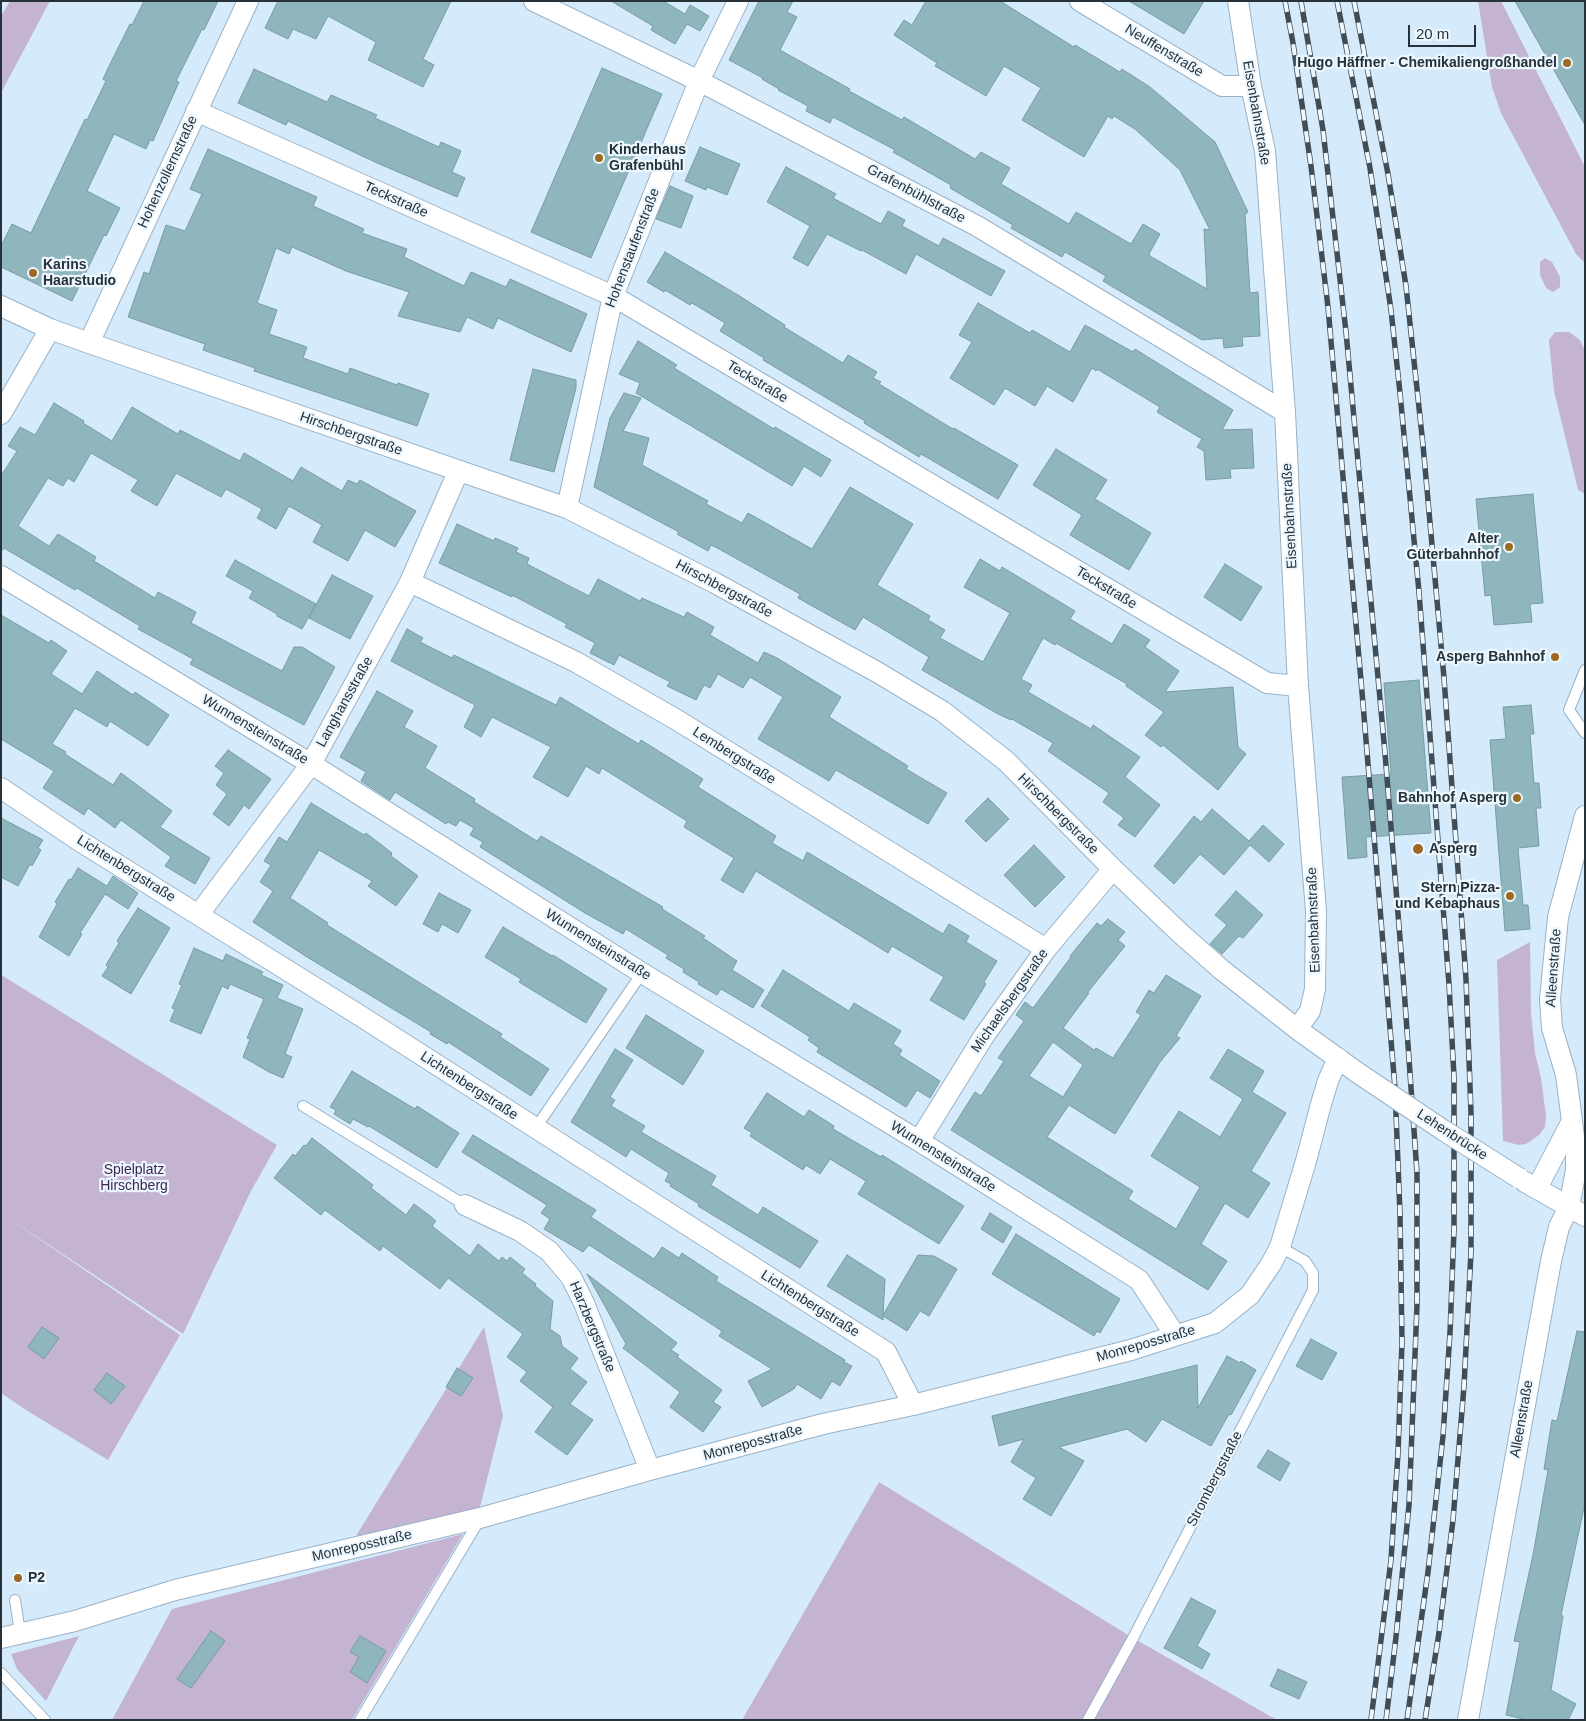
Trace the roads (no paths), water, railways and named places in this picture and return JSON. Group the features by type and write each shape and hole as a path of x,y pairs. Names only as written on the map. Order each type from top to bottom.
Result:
{"street":[{"name":"Hohenzollernstraße","path":"89,343 248,1"},
{"name":"Grafenbühlstraße","path":"534,1 699,81 977,226 1285,412"},
{"name":"Hohenstaufenstraße","path":"567,508 613,296 699,81 738,1"},
{"name":"Neuffenstraße","path":"1080,1 1222,86 1251,86"},
{"name":"Eisenbahnstraße","path":"1238,1 1251,86 1265,151 1285,412 1298,686 1316,911 1315,989 1310,1011 1297,1029"},
{"name":"Teckstraße","path":"196,111 613,296 1267,683 1298,686"},
{"name":"Hirschbergstraße","path":"1,306 50,329 89,343 458,472 567,508 715,583 877,672 942,712 1006,761 1112,869 1222,970 1297,1029 1338,1058"},
{"path":"1,414 50,329"},
{"name":"Langhansstraße","path":"200,914 311,764 410,582 458,472"},
{"name":"Wunnensteinstraße","path":"1,576 311,764 642,973 919,1141 1139,1280 1175,1335"},
{"name":"Lembergstraße","path":"410,582 576,662 660,710 904,859 1046,949"},
{"name":"Lichtenbergstraße","path":"1,788 78,840 200,914 886,1352 913,1405"},
{"name":"Alleenstraße","path":"1468,1720 1551,1261 1559,1227 1577,1211 1576,1152 1566,1075 1552,1028 1550,999 1558,917 1585,816"},
{"name":"Michaelsbergstraße","path":"919,1141 984,1036 1046,949 1112,869"},
{"name":"Lehenbrücke","path":"1338,1058 1443,1130 1519,1178 1577,1211"},
{"name":"Monreposstraße","path":"11,1635 75,1620 175,1590 480,1518 823,1424 913,1405 1131,1350 1216,1323 1250,1295 1280,1247 1323,1096 1338,1058"},
{"path":"1536,1188 1572,1121"},
{"name":"Harzbergstraße","path":"465,1205 520,1231 549,1251 571,1277 584,1303 650,1470"}],"lane":[{"path":"1585,670 1569,710 1585,733"},
{"path":"535,1129 642,973"},
{"path":"303,1106 465,1205"},
{"name":"Strombergstraße","path":"1088,1720 1133,1638 1313,1290 1313,1273 1305,1261 1280,1247"},
{"path":"360,1720 480,1518"},
{"path":"11,1635 15,1600"},
{"path":"1,1674 41,1718"}],"railway":[{"path":"1285,1 1311,166 1328,307 1395,1088 1400,1214 1402,1342 1398,1453 1391,1560 1371,1720"},
{"path":"1301,1 1323,130 1346,332 1385,753 1417,1173 1417,1305 1409,1505 1386,1720"},
{"path":"1337,1 1370,168 1391,310 1419,592 1449,984 1454,1077 1454,1230 1443,1436 1428,1572 1407,1720"},
{"path":"1354,1 1388,174 1406,286 1423,445 1444,678 1466,979 1471,1113 1471,1252 1464,1386 1453,1520 1439,1633 1425,1720"}],"place":[{"name":"Hugo Häffner - Chemikaliengroßhandel","path":"1567,63"},
{"name":"Kinderhaus Grafenbühl","path":"599,158"},
{"name":"Karins Haarstudio","path":"33,273"},
{"name":"Alter Güterbahnhof","path":"1509,547"},
{"name":"Asperg Bahnhof","path":"1555,657"},
{"name":"Bahnhof Asperg","path":"1517,798"},
{"name":"Asperg","path":"1418,849"},
{"name":"Stern Pizza- und Kebaphaus","path":"1510,896"},
{"name":"P2","path":"18,1578"}],"park label":[{"name":"Spielplatz Hirschberg","path":"134,1178"}]}
